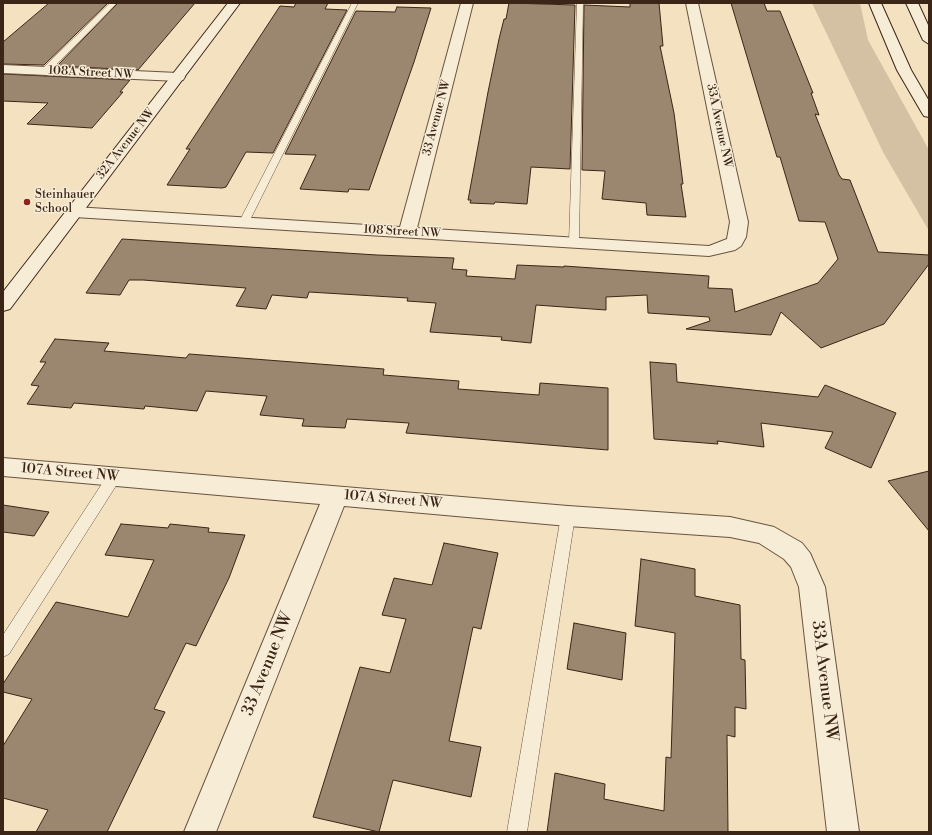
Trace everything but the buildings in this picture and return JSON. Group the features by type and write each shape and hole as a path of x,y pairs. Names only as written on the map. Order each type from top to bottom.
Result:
{"street":[{"name":"32A Avenue NW","path":"3,305 234,3"},
{"name":"33 Avenue NW","path":"407,232 467,3"},
{"name":"33A Avenue NW","path":"692,3 739,222 738,237 735,242 729,246"},
{"path":"875,3 904,70 929,113"},
{"path":"912,3 929,40"},
{"name":"108A Street NW","path":"3,69 178,77"},
{"name":"108 Street NW","path":"74,212 708,251 729,246"},
{"name":"107A Street NW","path":"3,467 568,516 742,529 765,534 780,542"},
{"name":"33 Avenue NW","path":"200,832 336,495"},
{"name":"33A Avenue NW","path":"780,542 793,551 801,561 812,588 843,832"}],"lane":[{"path":"45,71 114,3"},
{"path":"244,222 355,3"},
{"path":"574,242 580,3"},
{"path":"3,649 114,476"},
{"path":"517,832 568,516"}],"shaded area":[{"path":"812,3 860,3 868,40 929,150 929,231 883,152"}],"place":[{"name":"Steinhauer School","path":"27,202"}]}
